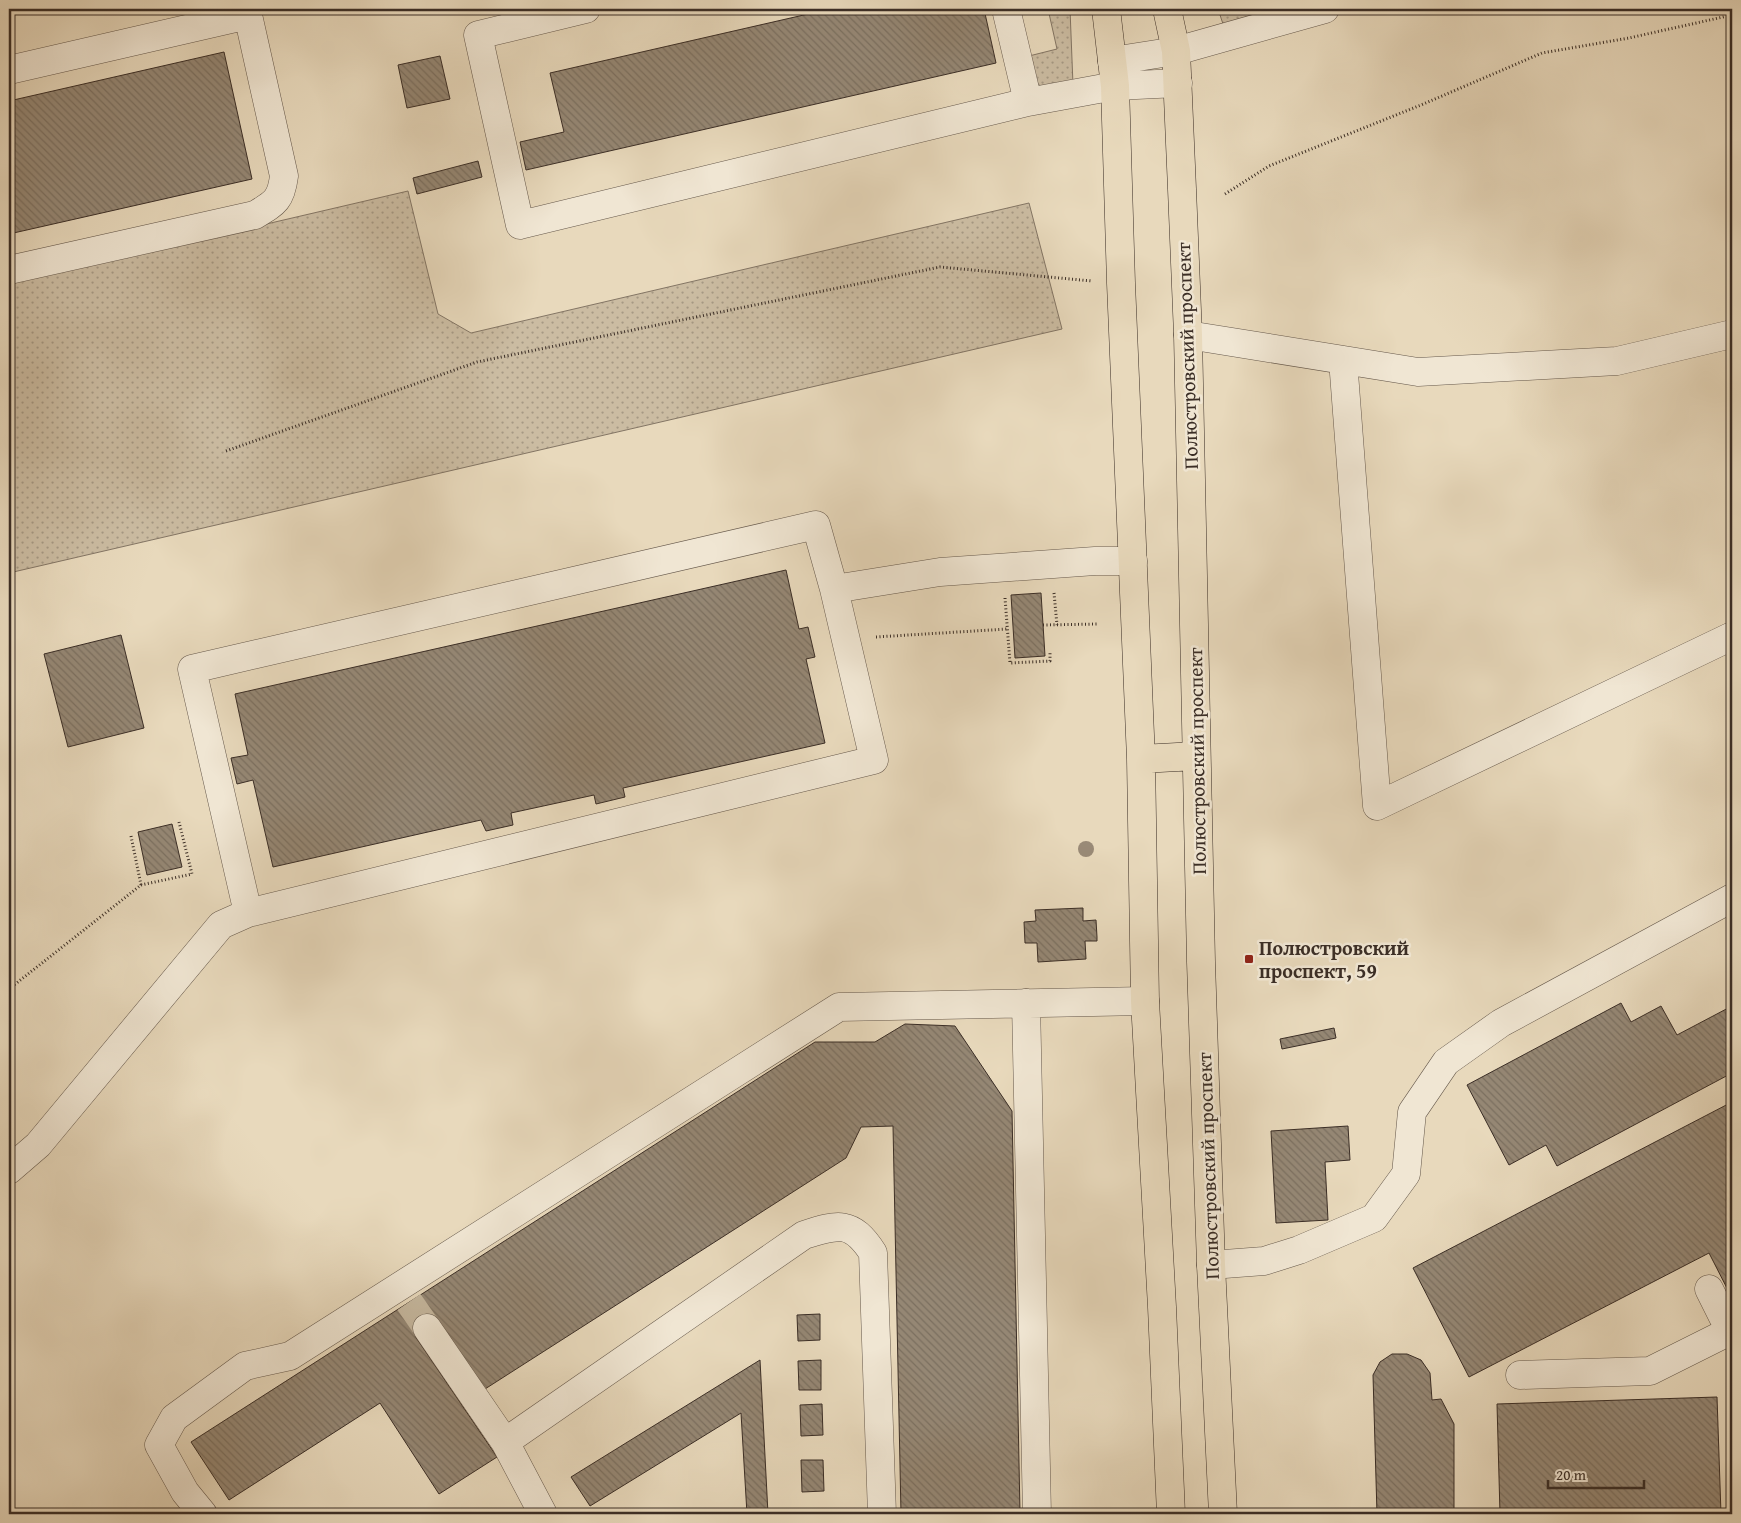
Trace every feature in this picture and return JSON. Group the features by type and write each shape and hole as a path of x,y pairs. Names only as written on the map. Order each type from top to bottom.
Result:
{"main road":[{"path":"1106,9 1113,74 1141,759 1145,1001 1162,1317 1170,1514"},
{"name":"Полюстровский проспект","path":"1167,9 1176,51 1188,335 1196,756 1211,1265 1223,1514"},
{"path":"1141,759 1196,756"}],"lane":[{"path":"586,9 478,34 520,225 1028,102 1176,51 1325,9"},
{"path":"1006,9 1028,102"},
{"path":"9,70 252,12 284,176 282,192 272,205 255,215 9,270"},
{"path":"1113,74 1178,83"},
{"path":"1188,335 1418,372 1617,360 1732,334"},
{"path":"1342,360 1377,806 1730,637"},
{"path":"9,1170 38,1145 221,925 248,913 874,760 834,589 816,525 192,670 248,913"},
{"path":"834,589 940,572 1095,561 1133,561"},
{"path":"1211,1265 1264,1261 1299,1250 1374,1218 1406,1174 1412,1112 1446,1062 1501,1023 1732,898"},
{"path":"204,1514 186,1492 159,1445 174,1418 245,1366 290,1356 404,1294 839,1007 1145,1001"},
{"path":"1026,1003 1037,1514"},
{"path":"505,1442 804,1235 831,1226 849,1229 863,1238 873,1253 882,1514"},
{"path":"1520,1375 1650,1371 1731,1333 1709,1289"},
{"path":"427,1328 505,1442 543,1514"}],"path":[{"path":"1225,194 1269,166 1421,105 1542,53 1629,38 1732,15"},
{"path":"226,451 477,362 940,267 1121,283"},
{"path":"1005,596 1010,663 1050,661 1050,652"},
{"path":"1043,625 1099,624"},
{"path":"845,638 1007,629"},
{"path":"9,989 142,885 192,874 179,822"},
{"path":"131,836 142,885"}],"shaded area":[{"path":"1048,9 1070,9 1073,85 1046,91 1036,82 1025,57 1057,49"},
{"path":"1218,9 1273,9 1223,24"},
{"path":"408,191 438,314 471,333 1029,203 1062,329 9,573 9,284"}],"building":[{"path":"830,9 984,9 996,63 526,170 520,142 564,132 550,73"},
{"path":"224,52 252,179 9,234 9,101"},
{"path":"440,56 450,99 407,108 398,65"},
{"path":"478,161 482,177 417,194 413,178"},
{"path":"786,570 799,629 808,627 815,657 806,659 825,743 623,788 625,797 596,804 594,795 511,813 513,825 486,831 481,820 273,867 253,780 237,784 231,758 248,755 235,694"},
{"path":"1041,593 1045,656 1015,658 1011,595"},
{"path":"121,635 144,728 68,747 44,654"},
{"path":"172,824 182,867 147,875 138,832"},
{"path":"1083,908 1083,921 1096,920 1097,937 1097,941 1085,941 1086,959 1038,962 1037,943 1025,943 1024,922 1036,921 1035,910"},
{"path":"1621,1003 1631,1022 1661,1006 1677,1035 1732,1006 1732,1073 1557,1166 1546,1145 1509,1165 1467,1085"},
{"path":"905,1024 955,1026 1012,1111 1020,1513 901,1514 893,1126 861,1127 846,1158 485,1389 438,1320 415,1336 497,1457 439,1494 380,1403 229,1500 191,1442 815,1042 875,1042"},
{"path":"1334,1028 1336,1038 1282,1049 1280,1039"},
{"path":"1732,1102 1732,1298 1709,1253 1469,1377 1413,1268"},
{"path":"1348,1126 1350,1160 1325,1162 1328,1220 1276,1223 1271,1131"},
{"path":"820,1314 820,1340 798,1341 797,1315"},
{"path":"1392,1354 1407,1354 1421,1360 1430,1373 1432,1400 1441,1399 1454,1424 1454,1514 1377,1514 1373,1375 1380,1362"},
{"path":"760,1360 768,1514 747,1514 741,1413 590,1506 571,1477"},
{"path":"821,1360 821,1390 799,1390 798,1361"},
{"path":"1717,1397 1721,1514 1500,1514 1497,1404"},
{"path":"822,1404 823,1435 801,1436 800,1405"},
{"path":"801,1460 823,1460 824,1491 802,1492"}],"tunnel":[{"path":"409,1302 427,1328"}],"place":[{"name":"Полюстровский проспект, 59","path":"1249,959"}]}
